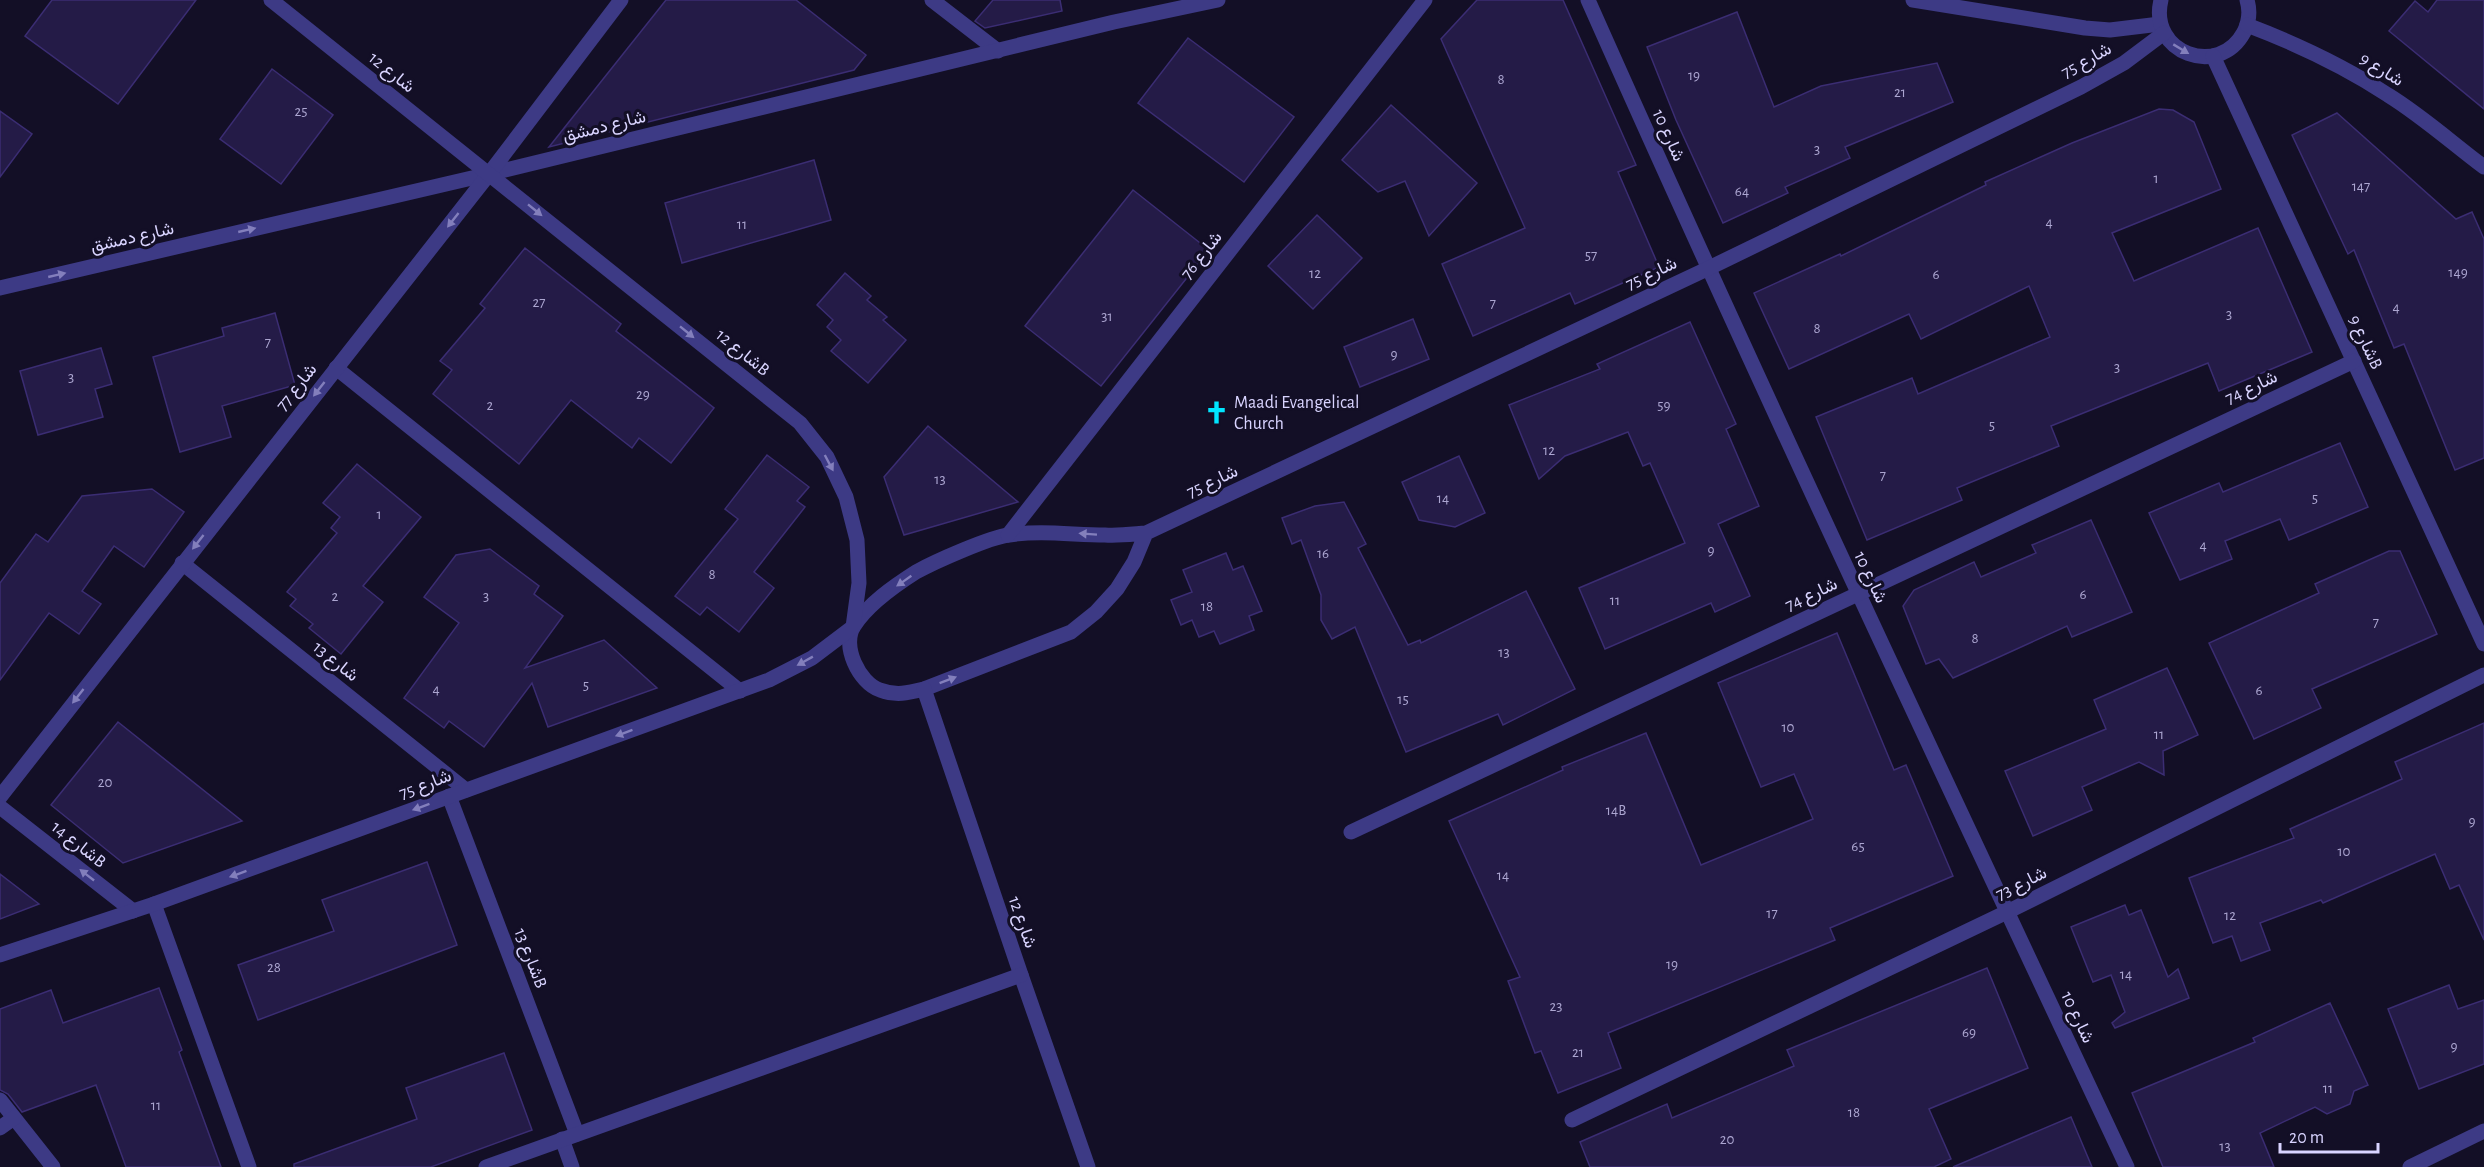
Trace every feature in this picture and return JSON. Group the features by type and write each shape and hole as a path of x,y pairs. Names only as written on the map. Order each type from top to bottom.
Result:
{"street":[{"name":"شارع 12","path":"271,0 489,174"},
{"name":"شارع 77","path":"0,797 489,174 621,0"},
{"path":"932,0 998,51"},
{"name":"شارع دمشق","path":"0,288 489,174 1114,22 1218,0"},
{"name":"شارع 76","path":"1008,535 1425,0"},
{"name":"شارع 10","path":"1588,0 1707,268 1857,594 2127,1167"},
{"path":"1913,0 2085,28 2162,29"},
{"path":"2161,0 2159,9 2162,29 2176,48 2194,56 2213,56 2228,50 2240,39 2247,25 2249,7 2247,0"},
{"name":"شارع 9","path":"2247,25 2284,39 2356,75 2390,96 2484,167"},
{"name":"شارع 75","path":"0,956 154,904 769,680 812,658 852,627 881,597 918,572 1008,535 1063,533 1107,536 1146,533 1707,268 2080,87 2124,63 2162,29"},
{"name":"شارع 9B","path":"2213,56 2484,644"},
{"name":"شارع 12B","path":"489,174 800,423 827,458 846,497 857,540 859,584 852,627"},
{"name":"شارع 74","path":"1351,832 2354,361"},
{"path":"336,368 740,691"},
{"path":"852,627 850,651 859,674 877,690 901,695 924,689 1071,632 1117,589 1134,562 1146,533"},
{"name":"شارع 13","path":"182,563 466,790"},
{"name":"شارع 73","path":"1572,1120 2007,912 2484,675"},
{"name":"شارع 12","path":"924,689 1020,975 1088,1167"},
{"name":"شارع 13B","path":"449,796 577,1134"},
{"name":"شارع 14B","path":"0,807 133,911"},
{"path":"154,904 249,1167"},
{"path":"486,1167 1020,975"},
{"path":"0,1100 53,1167"},
{"path":"0,1128 14,1118"},
{"path":"2410,1167 2484,1131"},
{"path":"562,1139 572,1167"}],"building":[{"path":"52,0 196,0 118,104 25,36"},
{"path":"666,0 796,0 866,55 854,70 549,147"},
{"path":"993,0 1060,0 1062,11 985,28 975,21"},
{"path":"1477,0 1563,0 1636,165 1618,172 1659,267 1575,304 1570,293 1473,336 1442,264 1525,228 1441,39"},
{"path":"2437,0 2484,0 2484,109 2389,31 2415,1 2428,12"},
{"path":"1737,12 1774,107 1821,86 1937,63 1953,102 1845,147 1850,158 1785,187 1788,193 1723,223 1676,120 1647,47"},
{"path":"1188,38 1294,117 1244,182 1138,103"},
{"path":"272,69 333,115 281,184 220,139"},
{"path":"1391,105 1477,183 1429,236 1405,181 1378,192 1342,160"},
{"path":"2159,109 2173,110 2194,122 2221,189 2112,233 2134,281 2258,228 2312,352 2219,391 2208,363 2051,426 2059,446 1957,488 1962,500 1867,540 1816,417 1912,378 1918,394 2050,337 2029,286 1921,339 1909,314 1789,369 1754,293 1840,254 1841,256 1986,185 1985,182 2072,143"},
{"path":"0,111 32,134 0,177"},
{"path":"2337,113 2456,219 2472,212 2484,239 2484,458 2455,470 2404,344 2394,348 2354,250 2348,254 2292,135"},
{"path":"814,160 831,220 682,263 665,203"},
{"path":"1133,190 1209,250 1101,386 1025,326"},
{"path":"1317,215 1362,258 1313,309 1268,266"},
{"path":"525,248 621,324 616,331 714,408 671,463 639,438 632,448 571,400 519,464 433,394 452,370 440,361 485,308 480,304"},
{"path":"845,273 871,296 867,300 887,317 883,320 906,340 868,383 831,351 841,340 827,327 833,320 817,305"},
{"path":"275,313 295,385 222,406 231,437 180,452 153,357 224,336 222,328"},
{"path":"1413,319 1429,359 1360,387 1344,347"},
{"path":"1690,322 1736,424 1726,429 1759,506 1718,524 1750,596 1715,612 1711,603 1605,649 1579,588 1685,543 1650,463 1643,466 1628,432 1565,456 1539,479 1509,405 1600,369 1597,364"},
{"path":"101,348 112,384 95,389 103,417 38,435 20,371"},
{"path":"928,426 1018,502 904,535 884,477"},
{"path":"2340,443 2368,507 2289,540 2280,519 2225,541 2232,559 2180,580 2149,513 2219,483 2223,492"},
{"path":"767,455 809,487 797,501 805,507 754,572 774,588 739,632 707,607 700,615 675,596 738,519 725,509"},
{"path":"1459,456 1485,513 1455,527 1419,520 1402,482"},
{"path":"357,464 421,517 363,586 383,602 341,654 309,628 313,624 290,606 296,599 287,592 337,533 331,528 340,517 323,503"},
{"path":"152,489 184,512 144,567 114,546 82,591 101,604 79,634 49,613 0,680 0,583 36,534 48,542 82,496"},
{"path":"1344,502 1366,544 1358,548 1408,645 1420,640 1421,643 1526,591 1575,689 1503,725 1498,714 1406,752 1355,627 1332,639 1321,620 1321,595 1301,540 1292,544 1282,518 1315,506"},
{"path":"2091,520 2132,612 2072,637 2067,626 1953,678 1939,659 1926,664 1903,606 1914,590 1974,562 1981,577 2036,553 2032,545"},
{"path":"490,549 539,586 534,594 563,616 525,668 604,640 657,688 548,727 532,683 484,747 449,721 444,728 404,698 459,623 424,597 456,555"},
{"path":"2389,551 2400,551 2437,634 2312,689 2321,708 2254,739 2209,643 2319,593 2315,584"},
{"path":"1226,553 1233,570 1243,566 1262,611 1249,616 1254,630 1220,644 1214,631 1199,637 1192,620 1181,625 1171,600 1192,592 1183,570"},
{"path":"1837,633 1894,770 1906,765 1953,876 1830,928 1835,940 1608,1033 1621,1068 1558,1093 1541,1051 1535,1053 1508,981 1520,977 1449,821 1563,770 1562,767 1646,733 1701,865 1813,819 1794,774 1761,787 1718,683"},
{"path":"2167,668 2198,735 2163,751 2164,775 2139,762 2082,787 2092,810 2033,836 2005,771 2106,729 2094,700"},
{"path":"118,722 242,821 123,863 51,805"},
{"path":"2484,723 2484,940 2459,885 2450,889 2435,854 2323,903 2321,900 2260,923 2270,950 2241,961 2232,936 2213,943 2189,878 2294,838 2290,829 2402,779 2395,762"},
{"path":"427,862 457,945 258,1020 238,965 334,931 322,900"},
{"path":"0,874 39,904 0,919"},
{"path":"2125,905 2129,915 2141,910 2168,977 2178,969 2189,998 2115,1028 2112,1023 2125,1012 2111,975 2093,982 2071,927"},
{"path":"1987,968 2028,1068 1929,1109 1951,1159 1934,1167 1590,1167 1580,1142 1667,1104 1672,1118 1794,1066 1787,1050"},
{"path":"2449,985 2458,1009 2484,1000 2484,1064 2419,1089 2388,1009"},
{"path":"159,988 182,1050 179,1052 221,1167 126,1167 96,1085 22,1112 8,1094 0,1090 0,1009 51,990 63,1023"},
{"path":"2330,1003 2368,1085 2354,1091 2350,1104 2327,1114 2315,1107 2260,1133 2274,1167 2163,1167 2132,1093 2255,1042 2253,1038"},
{"path":"504,1053 532,1130 431,1167 294,1167 294,1164 417,1119 406,1088"},
{"path":"2071,1117 2092,1167 1953,1167"}],"place":[{"name":"Maadi Evangelical Church","path":"1216,412"}]}
